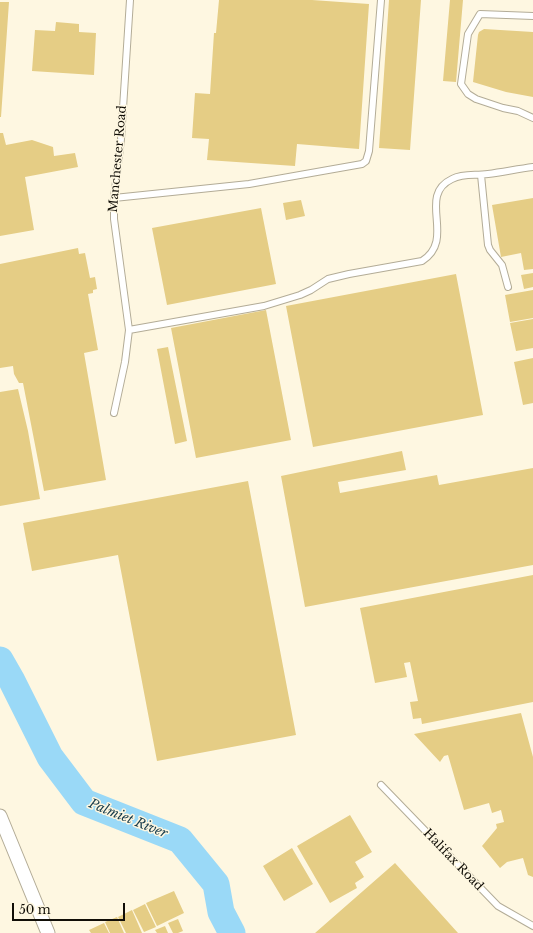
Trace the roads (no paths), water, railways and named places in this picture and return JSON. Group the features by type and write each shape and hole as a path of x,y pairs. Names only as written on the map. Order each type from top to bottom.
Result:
{"street":[{"path":"0,816 48,933"}],"lane":[{"name":"Manchester Road","path":"114,413 125,362 129,330 114,219 114,198 121,138 130,0"},
{"path":"114,198 249,184 362,164 366,161 369,152 381,0"},
{"path":"533,16 480,14 468,34 461,84 468,94 476,98 533,118"},
{"path":"129,330 264,306 300,295 328,279 422,261 429,256 437,244 438,231 435,206 438,194 450,180 464,175 481,175 533,167"},
{"path":"481,175 488,245 502,266 508,288"},
{"name":"Halifax Road","path":"381,785 498,906 533,926"}],"waterway":[{"name":"Palmiet River","path":"0,660 50,757 84,802 180,840 216,884 221,912 232,933"}]}
